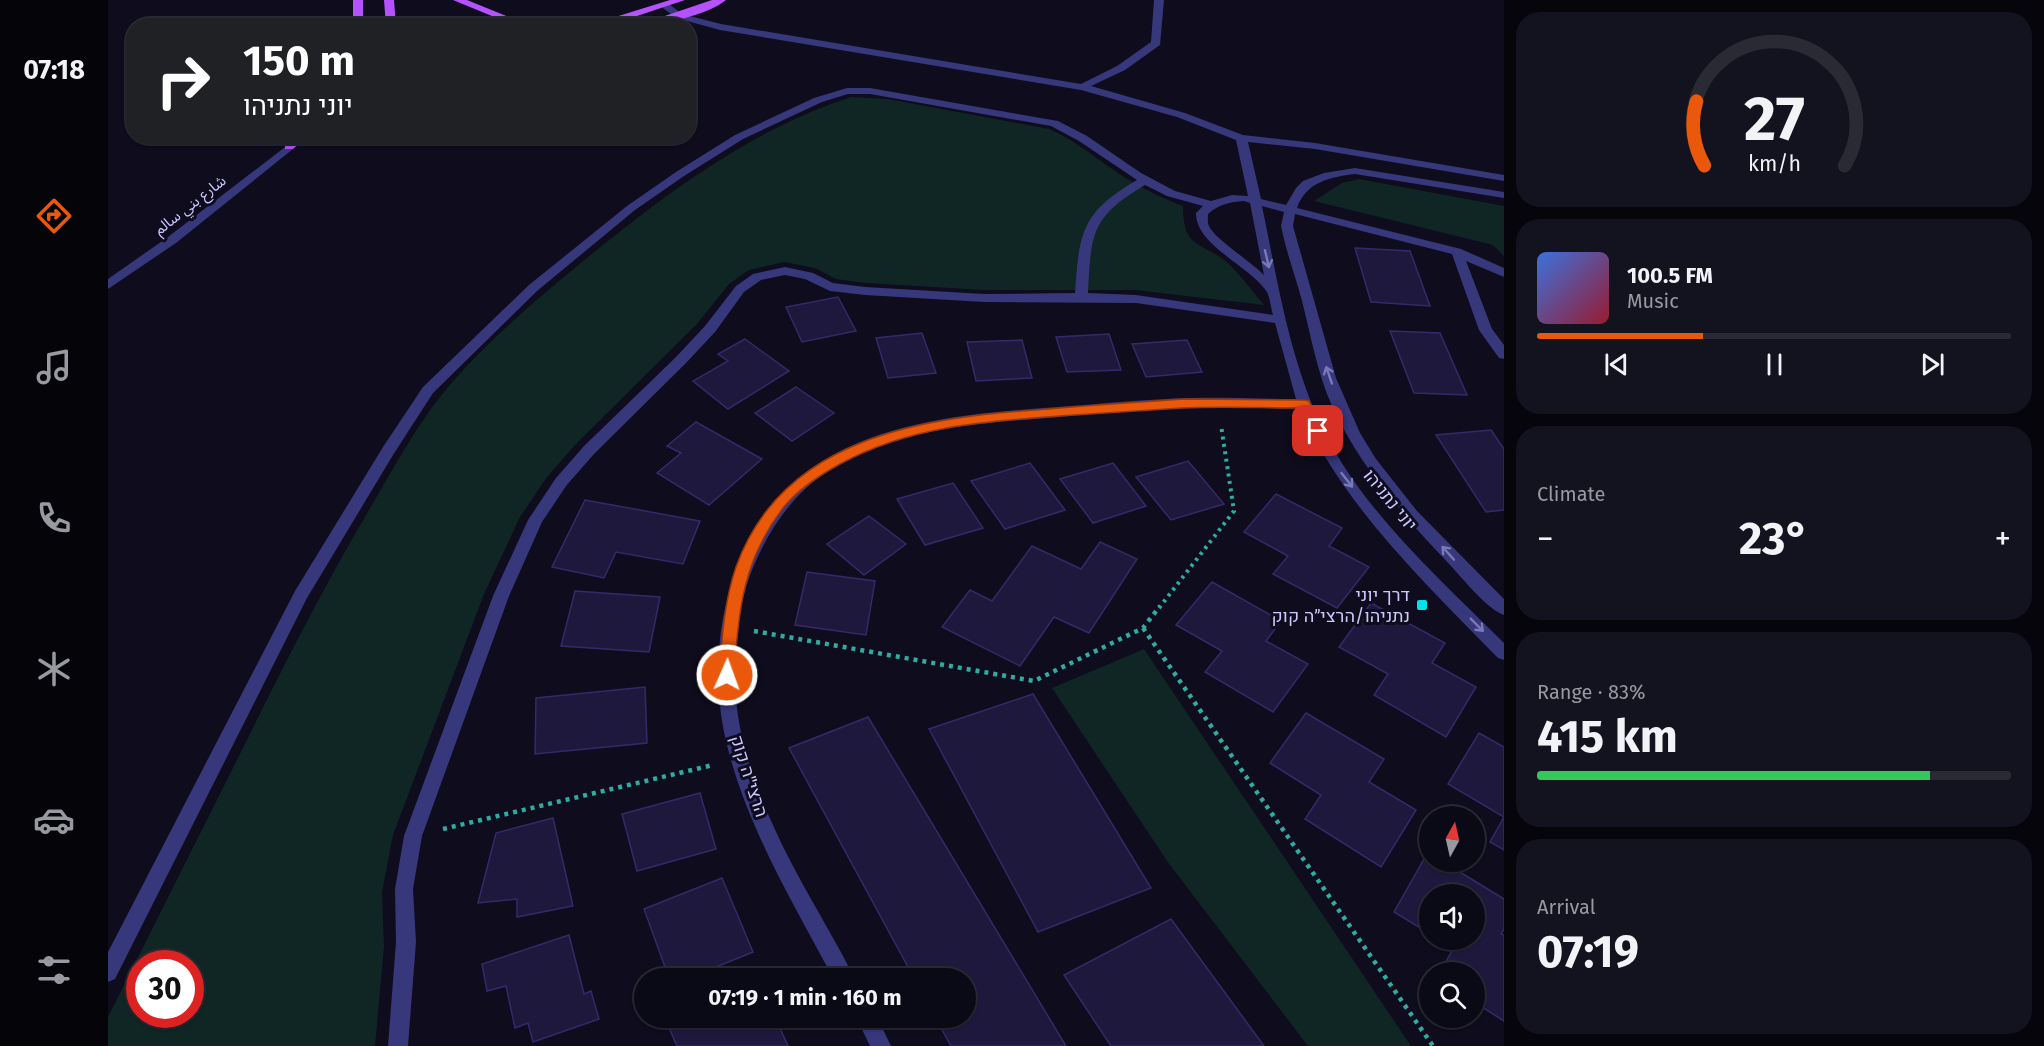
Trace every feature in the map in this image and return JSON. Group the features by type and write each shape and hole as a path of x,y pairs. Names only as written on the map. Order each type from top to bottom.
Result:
{"main road":[{"path":"358,0 358,18"},
{"path":"389,0 390,18"},
{"path":"458,0 505,18"},
{"path":"624,18 680,0"},
{"path":"671,18 696,11 721,0"},
{"path":"289,147 293,144"}],"street":[{"path":"1082,87 1121,68 1156,43 1159,0"},
{"path":"666,6 696,11 807,41"},
{"path":"666,6 679,16 686,18"},
{"path":"696,21 720,27 1082,87 1180,115 1241,138 1315,146 1504,178"},
{"path":"108,972 301,595 388,451 428,390 533,288 631,208 739,137 818,100 847,91 891,93 1054,123 1075,132 1146,180 1165,190 1210,204"},
{"name":"יוני נתניהו","path":"1241,138 1257,201 1265,253 1280,320 1305,404 1341,472 1370,509 1423,571 1504,653"},
{"name":"شارع بني سالم","path":"108,285 172,240 289,147"},
{"path":"1289,209 1299,189 1330,174 1354,171 1504,195"},
{"path":"1081,297 1083,259 1087,240 1098,214 1146,180"},
{"path":"1275,293 1244,262 1210,236 1202,225 1202,213 1210,204 1225,199 1244,198 1257,201 1456,252 1504,273"},
{"name":"יוני נתניהו","path":"1289,209 1287,226 1290,243 1307,295 1317,340 1339,404 1352,429 1374,466 1402,501 1454,560 1504,609"},
{"path":"1456,252 1486,330 1504,355"},
{"path":"398,1046 406,942 404,890 413,836 501,596 536,520 561,482 589,450 710,329 740,289 758,278 785,271 809,276 830,287 932,297 1136,298 1280,320"},
{"name":"הרצי\"ה קוק","path":"839,968 776,851 741,759 727,696 731,611 744,566 760,531 780,502 813,472 861,447 916,428 974,418 1218,403 1305,404"},
{"path":"872,1028 881,1046"}],"path":[{"path":"730,627 1034,681 1143,628 1234,511 1218,403"},
{"path":"1143,628 1433,1046"},
{"path":"413,836 741,759"}],"green space":[{"path":"851,97 888,99 1049,129 1078,145 1131,181 1183,206 1184,221 1191,238 1230,265 1264,305 1135,290 983,290 866,283 836,279 815,268 784,262 749,270 729,284 697,324 576,444 547,477 520,517 484,594 393,835 382,892 384,946 375,1046 108,1046 108,1017 126,981 126,1028 204,1028 204,950 142,950 327,584 432,407 474,358 507,326 577,266 640,216 706,169 776,128"},
{"path":"1359,179 1504,206 1504,256 1493,245 1314,201 1342,183"},
{"path":"1144,649 1411,1046 1308,1046 1167,861 1052,688"}],"building":[{"path":"1355,248 1410,251 1430,306 1371,302"},
{"path":"838,297 856,331 802,342 786,307"},
{"path":"1390,331 1440,333 1467,395 1414,393"},
{"path":"922,333 936,373 888,378 876,338"},
{"path":"1109,334 1121,370 1067,372 1056,337"},
{"path":"745,339 789,371 728,409 693,381 728,361 718,354"},
{"path":"1022,340 1032,378 976,381 967,342"},
{"path":"1187,340 1202,372 1146,377 1132,344"},
{"path":"796,387 834,413 792,441 755,413"},
{"path":"696,422 762,459 709,505 657,473 681,453 667,446"},
{"path":"1491,430 1504,449 1504,510 1486,512 1436,435"},
{"path":"1188,461 1224,504 1171,520 1136,477"},
{"path":"1030,463 1065,510 1005,529 971,481"},
{"path":"1113,463 1146,506 1093,523 1060,479"},
{"path":"953,483 983,528 925,545 897,499"},
{"path":"1276,494 1342,528 1329,546 1369,567 1337,608 1273,574 1288,556 1244,532"},
{"path":"585,500 700,521 683,564 616,552 604,578 552,567"},
{"path":"869,516 906,544 864,575 827,544"},
{"path":"1100,542 1137,559 1089,633 1054,617 1020,666 942,627 970,590 992,601 1032,546 1081,569"},
{"path":"807,572 875,581 866,635 795,625"},
{"path":"1212,582 1281,621 1266,641 1308,664 1273,712 1205,672 1222,651 1176,625"},
{"path":"575,591 660,597 649,652 561,646"},
{"path":"1371,603 1445,643 1432,663 1476,687 1446,737 1374,695 1388,674 1339,647"},
{"path":"645,687 647,743 535,754 536,698"},
{"path":"1033,694 1151,888 1038,932 929,729"},
{"path":"1306,713 1384,759 1369,782 1416,810 1381,867 1305,819 1321,795 1270,763"},
{"path":"868,717 1066,1046 951,1046 941,1028 976,1028 976,968 909,968 789,748"},
{"path":"1479,733 1504,747 1504,817 1448,784"},
{"path":"700,793 716,849 637,871 622,814"},
{"path":"1504,817 1504,850 1490,842"},
{"path":"553,818 573,906 517,917 517,899 478,903 496,833"},
{"path":"1419,868 1419,872 1460,872 1480,884 1419,884 1419,927 1394,912"},
{"path":"722,878 753,952 714,968 665,968 644,909"},
{"path":"1485,887 1504,899 1504,929 1501,934 1504,935 1504,1021 1485,1009 1485,962 1446,962 1452,950 1485,950"},
{"path":"1171,919 1264,1046 1111,1046 1064,975"},
{"path":"569,935 584,994 591,991 599,1019 533,1042 528,1023 515,1028 506,986 487,991 482,964"},
{"path":"669,1028 780,1028 788,1046 677,1046"}],"place":[{"name":"דרך יוני נתניהו/הרצי״ה קוק","path":"1422,605"}],"route":[{"path":"727,675 731,611 744,566 760,531 780,502 813,472 861,447 916,428 974,418 1184,404 1305,404 1318,431"}]}
